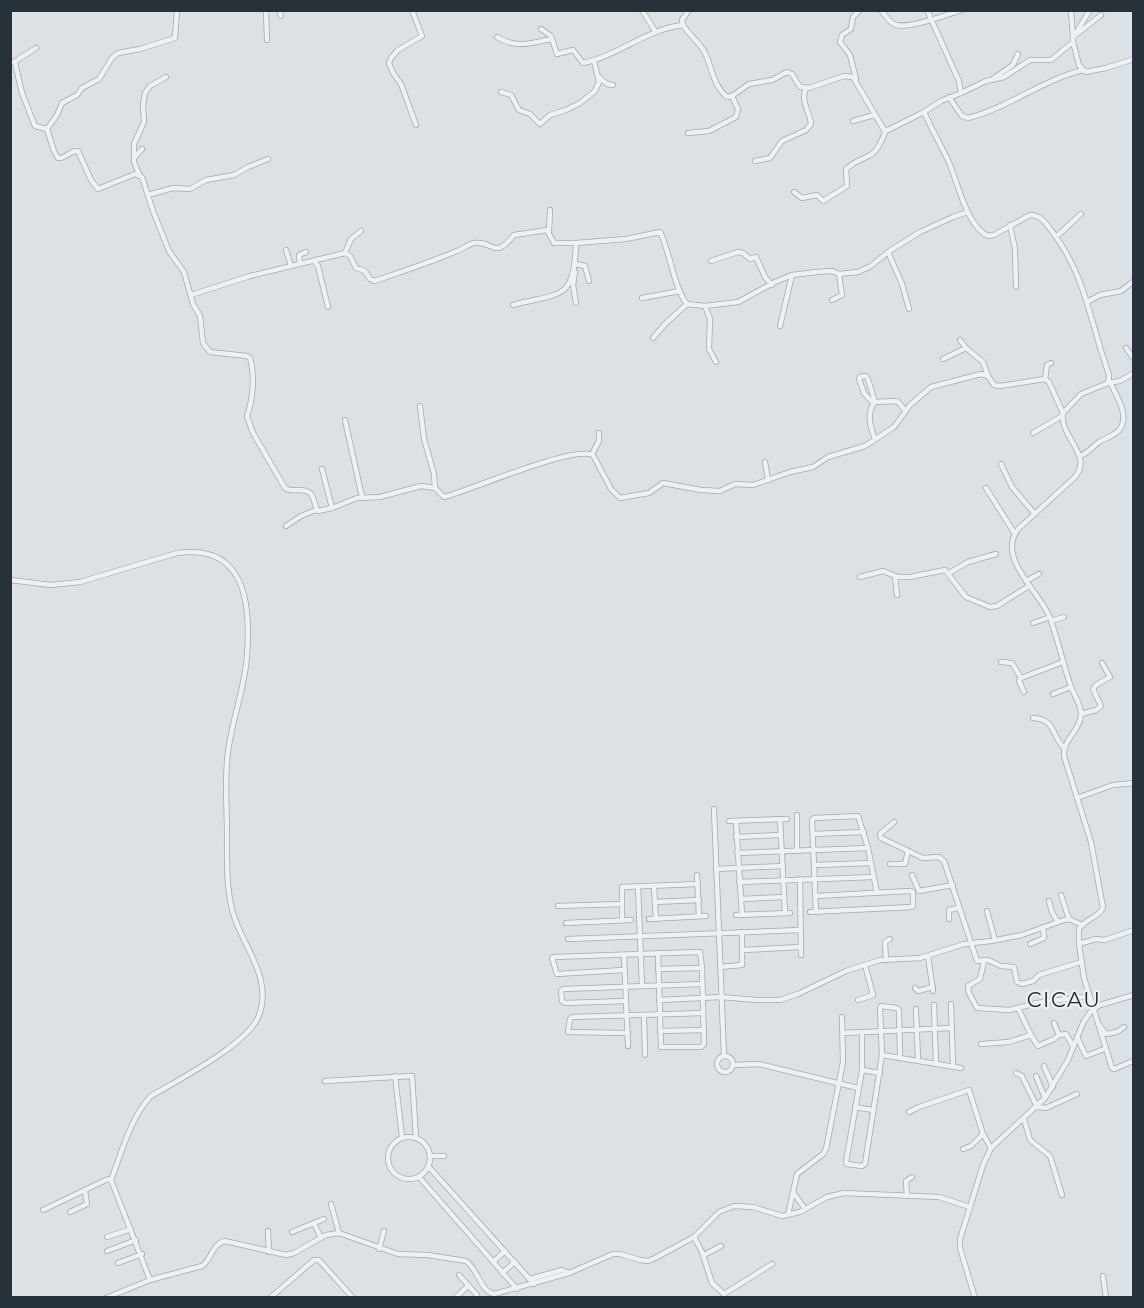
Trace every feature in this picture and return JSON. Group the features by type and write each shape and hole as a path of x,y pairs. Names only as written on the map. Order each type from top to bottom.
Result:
{"street":[{"path":"46,129 57,115 62,103 99,79 112,58 118,53 175,38 177,10"},
{"path":"266,10 267,40"},
{"path":"412,10 422,34 398,50 389,63 402,87 416,125"},
{"path":"642,10 655,32"},
{"path":"689,10 682,20 683,25 690,37 703,50 719,89 727,97 749,84 772,80 787,72 792,74 800,87 806,88 843,76 856,79"},
{"path":"860,10 853,17 851,29 842,35 840,42 850,56 856,79 874,115 886,130"},
{"path":"881,10 888,20 897,26 931,22 962,10"},
{"path":"927,10 959,81 961,93"},
{"path":"1071,10 1073,39 1079,65 1083,70 1089,72 1134,59"},
{"path":"1073,39 1090,10"},
{"path":"794,192 802,198 817,195 824,201 847,186 849,183 846,169 877,150 886,130 949,97 1004,76 1030,60 1051,60 1101,15"},
{"path":"548,57 573,50 582,63 594,61 655,32 683,25"},
{"path":"541,29 552,39 556,53"},
{"path":"497,37 507,43 520,45 552,39"},
{"path":"36,48 12,61 35,126 46,129"},
{"path":"992,80 1009,69 1018,54"},
{"path":"501,92 511,95 519,110 530,114 540,124 550,115 571,108 598,86 599,77 594,61"},
{"path":"949,97 962,116 968,118 997,109 1062,76 1083,70"},
{"path":"166,76 150,86 145,93 144,122 134,142 134,158 139,174 144,180 171,256 184,272 193,304 200,316 201,336 207,350 250,358 252,388 251,407 247,416 250,428 285,488 289,491 309,492 316,510"},
{"path":"599,77 607,84 613,85"},
{"path":"755,161 770,158 782,141 809,127 812,122 803,100 806,88"},
{"path":"688,133 709,131 736,117 738,109 732,96"},
{"path":"924,112 934,137 948,159 968,212 980,230 988,236 994,235 1030,215 1037,215 1056,237 1074,266 1087,302 1109,376 1109,383 1124,415 1122,426 1115,434 1080,456"},
{"path":"853,121 874,115"},
{"path":"46,129 57,157 61,159 73,151 79,152 97,189 139,174"},
{"path":"134,158 142,149"},
{"path":"148,195 173,188 190,189 206,180 234,176 268,159"},
{"path":"550,210 549,231 554,243 631,239 660,232 672,261 680,291 687,304"},
{"path":"653,338 687,304 705,306 738,302 792,275 832,272 839,274 865,269 920,232 968,212"},
{"path":"1056,237 1081,214"},
{"path":"1010,225 1016,287"},
{"path":"345,253 351,238 361,231"},
{"path":"191,295 229,282 345,253 350,255 356,268 365,271 374,281 472,244 477,243 493,248 507,244 514,235 549,231"},
{"path":"576,243 573,285 576,303"},
{"path":"286,250 291,266"},
{"path":"300,264 299,255 306,252"},
{"path":"711,261 738,252 750,259 756,257 765,277 772,285"},
{"path":"888,252 902,284 909,309"},
{"path":"314,261 318,266 328,308"},
{"path":"575,265 585,266 590,282"},
{"path":"513,304 560,294 567,287 575,265"},
{"path":"832,300 842,295 839,274"},
{"path":"780,326 792,275"},
{"path":"1087,302 1100,295 1121,291 1133,281"},
{"path":"642,298 680,291"},
{"path":"705,306 710,319 709,349 716,362"},
{"path":"960,340 966,348 984,362 987,376 993,383 1000,386 1045,379"},
{"path":"943,359 966,348"},
{"path":"1126,348 1134,359"},
{"path":"1045,379 1047,365 1051,363"},
{"path":"1033,433 1062,415 1081,394 1120,381 1134,373"},
{"path":"592,454 611,489 617,497 623,499 649,493 663,483 707,491 720,491 735,484 753,485 813,467 828,457 861,448 898,424 905,410 931,387 981,375 987,376"},
{"path":"875,439 868,420 875,401 868,379 866,376 860,377 866,397 871,401 875,401 897,400 905,410"},
{"path":"1045,379 1049,382 1069,438 1080,456 1080,469 1077,475 1034,513 1015,534 1011,544 1012,554 1028,583 1044,605 1081,714 1064,748 1064,756 1090,842 1103,906 1100,914 1082,925 1078,933 1081,962 1104,1049 1112,1069 1133,1061"},
{"path":"420,406 424,440 434,474 435,488"},
{"path":"345,420 362,497"},
{"path":"592,454 599,441 599,433"},
{"path":"286,526 316,510 332,508 362,497 380,497 421,486 435,488 444,497 543,462 562,457 592,454"},
{"path":"765,462 768,480"},
{"path":"1001,464 1012,487 1034,513"},
{"path":"322,469 332,508"},
{"path":"986,488 1015,534"},
{"path":"10,580 51,585 80,582 193,550 218,556 234,570 243,585 248,612 247,656 227,761 228,870 232,910 261,975 264,995 259,1017 244,1037 151,1096 137,1115 111,1180 142,1254 150,1280"},
{"path":"949,573 968,562 996,554"},
{"path":"860,577 883,571 895,576 914,577 942,570 949,573 966,597 990,607 997,606 1039,574"},
{"path":"895,576 897,595"},
{"path":"1033,622 1064,617"},
{"path":"1001,662 1012,663 1021,678 1019,681 1024,692"},
{"path":"1021,678 1063,662"},
{"path":"1081,714 1096,710 1101,706 1093,689 1110,677 1102,663"},
{"path":"1053,693 1071,687"},
{"path":"1034,718 1048,722 1056,739 1064,748"},
{"path":"1077,798 1113,785 1134,783"},
{"path":"714,808 724,1056"},
{"path":"797,815 797,851"},
{"path":"816,896 913,892 912,907 813,912 816,896 813,818 858,816 868,848 877,893"},
{"path":"736,915 787,913 784,897 780,819"},
{"path":"729,821 787,819"},
{"path":"736,821 742,915"},
{"path":"894,822 879,836 923,858 942,858 953,885 958,908 976,960 988,960 1001,966 1014,967 1017,982 1022,984 1033,981 1039,975 1081,962"},
{"path":"813,834 864,832"},
{"path":"736,837 780,836"},
{"path":"737,853 868,848"},
{"path":"890,864 905,864 908,851"},
{"path":"815,865 871,863"},
{"path":"716,869 783,866"},
{"path":"697,875 699,916"},
{"path":"912,875 919,891 953,885"},
{"path":"739,882 873,877"},
{"path":"800,879 801,955"},
{"path":"622,920 621,888 698,884"},
{"path":"638,886 642,986"},
{"path":"654,886 656,919"},
{"path":"1061,894 1069,919"},
{"path":"741,899 784,897"},
{"path":"655,902 699,900"},
{"path":"1049,901 1058,922"},
{"path":"558,906 622,904"},
{"path":"949,919 949,910 958,908"},
{"path":"987,911 995,940"},
{"path":"649,919 706,916"},
{"path":"659,1000 721,997 780,1000 798,994 842,972 865,965 886,960 906,960 928,956 970,943 1022,935 1069,919 1082,925"},
{"path":"566,923 631,920"},
{"path":"1030,944 1044,938 1043,927"},
{"path":"568,939 800,930"},
{"path":"1079,944 1096,939 1105,940 1134,930"},
{"path":"720,967 742,966 742,933"},
{"path":"886,960 885,942 890,939"},
{"path":"743,950 800,947"},
{"path":"624,970 557,974 552,958 554,957 658,953 699,952 702,968 703,1046 662,1047 658,953"},
{"path":"624,955 628,1046"},
{"path":"915,988 918,991 933,989 928,956"},
{"path":"984,961 980,979 968,986 976,1007 1003,1010 1089,996"},
{"path":"858,1000 873,995 865,965"},
{"path":"658,969 702,968"},
{"path":"626,1001 565,1003 562,1001 561,991 563,989 702,984"},
{"path":"975,1298 960,1248 960,1239 983,1165 991,1148 1045,1098 1053,1087 1084,1021 1094,1008 1134,995"},
{"path":"951,1004 953,1066"},
{"path":"934,1005 936,1064"},
{"path":"862,1032 862,1070 847,1164 862,1166 865,1164 880,1073 882,1054 880,1009 883,1006 898,1009 900,1058"},
{"path":"1018,1008 1038,1046 1059,1035 1066,1034 1073,1046"},
{"path":"916,1010 918,1060"},
{"path":"628,1033 570,1033 570,1019 572,1017 703,1013"},
{"path":"644,1015 645,1055"},
{"path":"788,1215 795,1179 799,1171 823,1154 826,1149 843,1062 842,1017"},
{"path":"1097,1022 1106,1034 1117,1032 1124,1027"},
{"path":"1054,1023 1059,1035"},
{"path":"843,1033 951,1028"},
{"path":"660,1031 704,1030"},
{"path":"981,1044 1009,1042 1031,1035"},
{"path":"1077,1037 1086,1056 1104,1049"},
{"path":"882,1054 961,1068"},
{"path":"724,1056 731,1059 733,1065"},
{"path":"724,1056 717,1063 721,1070 728,1071 733,1065 759,1064 858,1088"},
{"path":"1044,1066 1053,1087"},
{"path":"862,1070 880,1073"},
{"path":"1016,1073 1021,1074 1028,1084 1037,1107"},
{"path":"396,1076 402,1137"},
{"path":"1036,1076 1045,1098"},
{"path":"325,1081 412,1077 416,1138"},
{"path":"909,1112 969,1090 983,1134 991,1148"},
{"path":"1037,1107 1046,1108 1077,1094"},
{"path":"855,1107 873,1110"},
{"path":"1024,1119 1030,1140 1050,1156 1062,1195"},
{"path":"963,1149 971,1146 983,1134"},
{"path":"402,1137 416,1138 427,1146 430,1156 428,1166 419,1177 402,1178 389,1166 390,1149 402,1137"},
{"path":"430,1156 444,1156"},
{"path":"428,1166 532,1281"},
{"path":"419,1177 517,1289"},
{"path":"907,1196 906,1181 912,1177"},
{"path":"43,1210 108,1179 111,1180"},
{"path":"70,1212 87,1204 86,1191"},
{"path":"793,1192 805,1209"},
{"path":"105,1298 150,1280 202,1266 216,1245 222,1242 233,1242 290,1255 321,1238 339,1233 379,1249 403,1255 428,1255 466,1261 471,1264 490,1293 500,1293 517,1289 562,1270 569,1273 613,1254 648,1261 694,1237 719,1212 734,1206 753,1207 778,1216 788,1215 841,1193 943,1198 970,1208"},
{"path":"331,1204 339,1233"},
{"path":"292,1232 324,1219"},
{"path":"314,1223 321,1238"},
{"path":"107,1237 131,1229"},
{"path":"268,1231 269,1252"},
{"path":"379,1249 384,1231"},
{"path":"694,1237 704,1255 712,1283 724,1294 772,1264"},
{"path":"107,1251 136,1240"},
{"path":"704,1255 721,1246"},
{"path":"493,1262 505,1251"},
{"path":"118,1263 142,1254"},
{"path":"270,1298 314,1260 319,1260 353,1298"},
{"path":"502,1273 515,1262"},
{"path":"459,1275 477,1296"},
{"path":"1103,1276 1106,1298"},
{"path":"454,1298 468,1286"}],"district":[{"name":"CICAU","path":"1064,999"}]}
